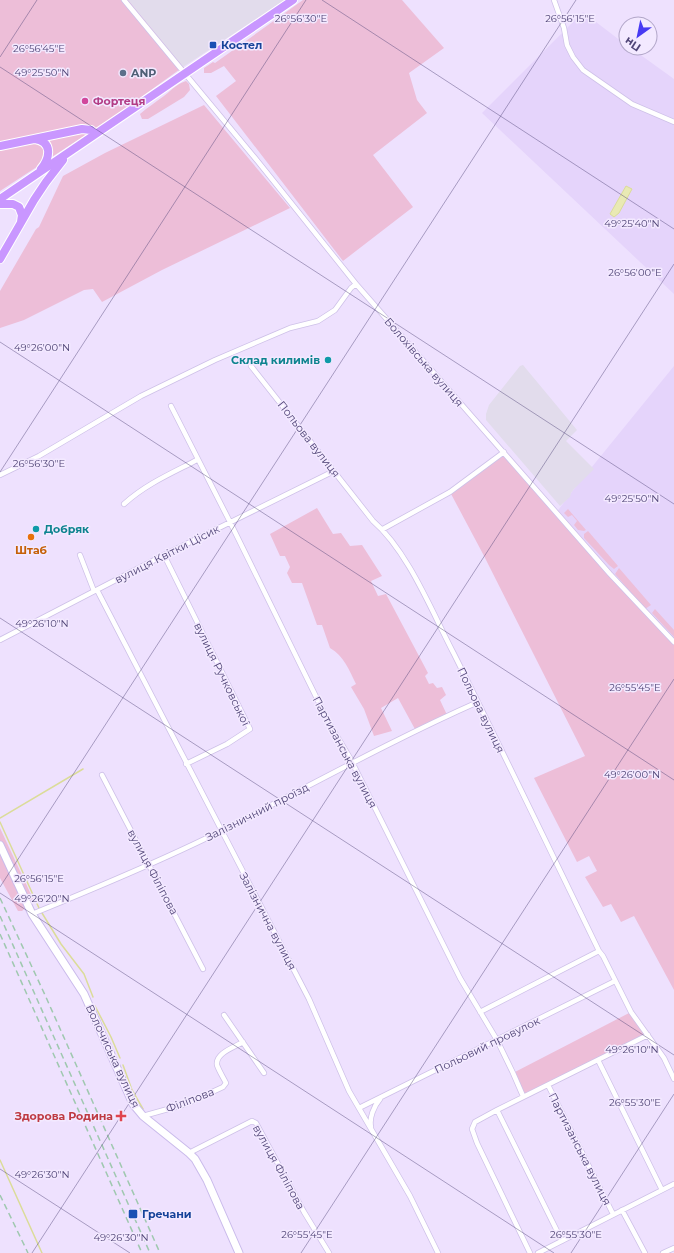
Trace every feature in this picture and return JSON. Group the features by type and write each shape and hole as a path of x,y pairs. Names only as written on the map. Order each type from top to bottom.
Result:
{"main road":[{"path":"0,200 293,0"},
{"path":"0,146 82,129 91,130 95,134"},
{"path":"34,176 46,163 49,153 46,145 35,139"},
{"path":"0,259 34,200 68,154"},
{"path":"0,204 13,204 19,207 22,214 22,220 16,231"},
{"name":"Волочиська вулиця","path":"0,846 32,914 84,994 133,1104 143,1116 195,1159 207,1180 239,1253"}],"street":[{"name":"Болохівська вулиця","path":"124,0 260,163 356,284 616,580 674,642"},
{"path":"554,0 564,28 568,45 573,57 583,70 632,104 674,122"},
{"path":"0,476 39,456 142,396 215,360 290,328 318,321 335,310 351,288 356,284"},
{"name":"Польова вулиця","path":"251,366 372,521 382,529 408,564 478,702 599,951 603,956 631,1012 664,1058 674,1079"},
{"name":"Партизанська вулиця","path":"171,406 329,722 352,763 460,978 496,1040 513,1073 522,1096"},
{"path":"382,529 450,492 504,452"},
{"path":"124,504 133,495 158,480 198,460"},
{"name":"вулиця Квітки Цісик","path":"0,640 164,555 334,471"},
{"name":"Залізнична вулиця","path":"80,555 95,591 309,999 350,1091 372,1132 410,1196 438,1253"},
{"name":"вулиця Ручковської","path":"164,555 250,729 227,744 186,764"},
{"name":"Залізничний проїзд","path":"32,914 149,866 221,831 352,763 478,702"},
{"name":"вулиця Філіпова","path":"102,775 204,969"},
{"path":"480,1012 599,951"},
{"name":"Польовий провулок","path":"359,1108 615,981"},
{"path":"224,1015 264,1074"},
{"path":"530,1253 477,1143 472,1129 474,1122 522,1096 548,1085 648,1035"},
{"name":"Філіпова","path":"143,1116 186,1104 223,1087 226,1083 218,1066 217,1061 219,1056 243,1042"},
{"path":"598,1060 662,1190"},
{"name":"Партизанська вулиця","path":"548,1085 613,1214"},
{"path":"372,1132 370,1124 371,1118 376,1104 381,1098"},
{"path":"497,1110 562,1241"},
{"name":"вулиця Філіпова","path":"189,1153 252,1121 256,1123 304,1212 329,1253"},
{"path":"538,1253 674,1184"},
{"name":"Партизанська вулиця","path":"622,1210 645,1253"},
{"path":"663,1253 674,1248"}],"shaded area":[{"path":"0,0 128,0 183,67 119,113 0,191"},
{"path":"128,0 285,0 183,67"},
{"path":"303,0 402,0 444,48 409,73 417,100 427,113 373,155 413,207 343,261 216,96 236,81 224,66 211,73 204,73 204,68 213,62 215,63"},
{"path":"583,12 618,39 618,56 642,56 674,79 674,294 482,113"},
{"path":"186,81 189,84 190,90 184,97 148,119 142,119 140,114"},
{"path":"204,105 290,208 162,270 102,302 93,289 84,290 24,320 0,328 0,291 36,229 39,227 63,176 105,153"},
{"path":"626,186 632,189 619,213 614,217 610,214"},
{"path":"523,365 577,430 566,441 594,469 574,489 570,497 560,506 486,420 489,405 520,366"},
{"path":"674,366 674,642 556,513"},
{"path":"504,452 674,642 674,990 634,916 621,922 611,904 603,907 585,877 597,871 589,856 577,862 534,778 585,756 450,492"},
{"path":"317,508 333,534 341,533 350,546 362,545 382,576 371,581 378,596 386,594 428,673 425,676 429,684 433,683 437,688 442,687 446,695 440,700 447,715 416,731 398,698 381,708 392,731 374,736 364,709 351,687 356,684 343,659 330,648 322,625 317,625 302,583 292,583 287,573 290,567 285,556 280,556 270,534"},
{"path":"568,509 586,530 578,530 574,525 577,521 572,515 568,517 564,513"},
{"path":"588,531 618,566 614,569 609,565 584,538 584,534"},
{"path":"619,568 651,605 645,609 615,574"},
{"path":"655,609 674,630 674,637 652,613"},
{"path":"0,828 34,901 32,903 30,903 0,841"},
{"path":"0,854 25,908 22,911 18,911 0,878"},
{"path":"631,1012 648,1035 523,1096 513,1073"}],"waterway":[{"path":"0,818 83,769"},
{"path":"0,822 39,908"},
{"path":"42,913 61,944 84,974 93,997"},
{"path":"95,1006 120,1058"},
{"path":"123,1065 132,1090 143,1109"},
{"path":"0,1160 42,1253"}],"railway":[{"path":"0,898 160,1253"},
{"path":"0,916 150,1253"},
{"path":"0,934 142,1253"},
{"path":"0,1195 28,1253"}],"place":[{"name":"Костел","path":"213,45"},
{"name":"ANP","path":"123,73"},
{"name":"Фортеця","path":"85,101"},
{"name":"Склад килимів","path":"328,360"},
{"name":"Добряк","path":"36,529"},
{"name":"Штаб","path":"31,537"},
{"name":"Здорова Родина","path":"121,1116"},
{"name":"Гречани","path":"133,1214"}]}
